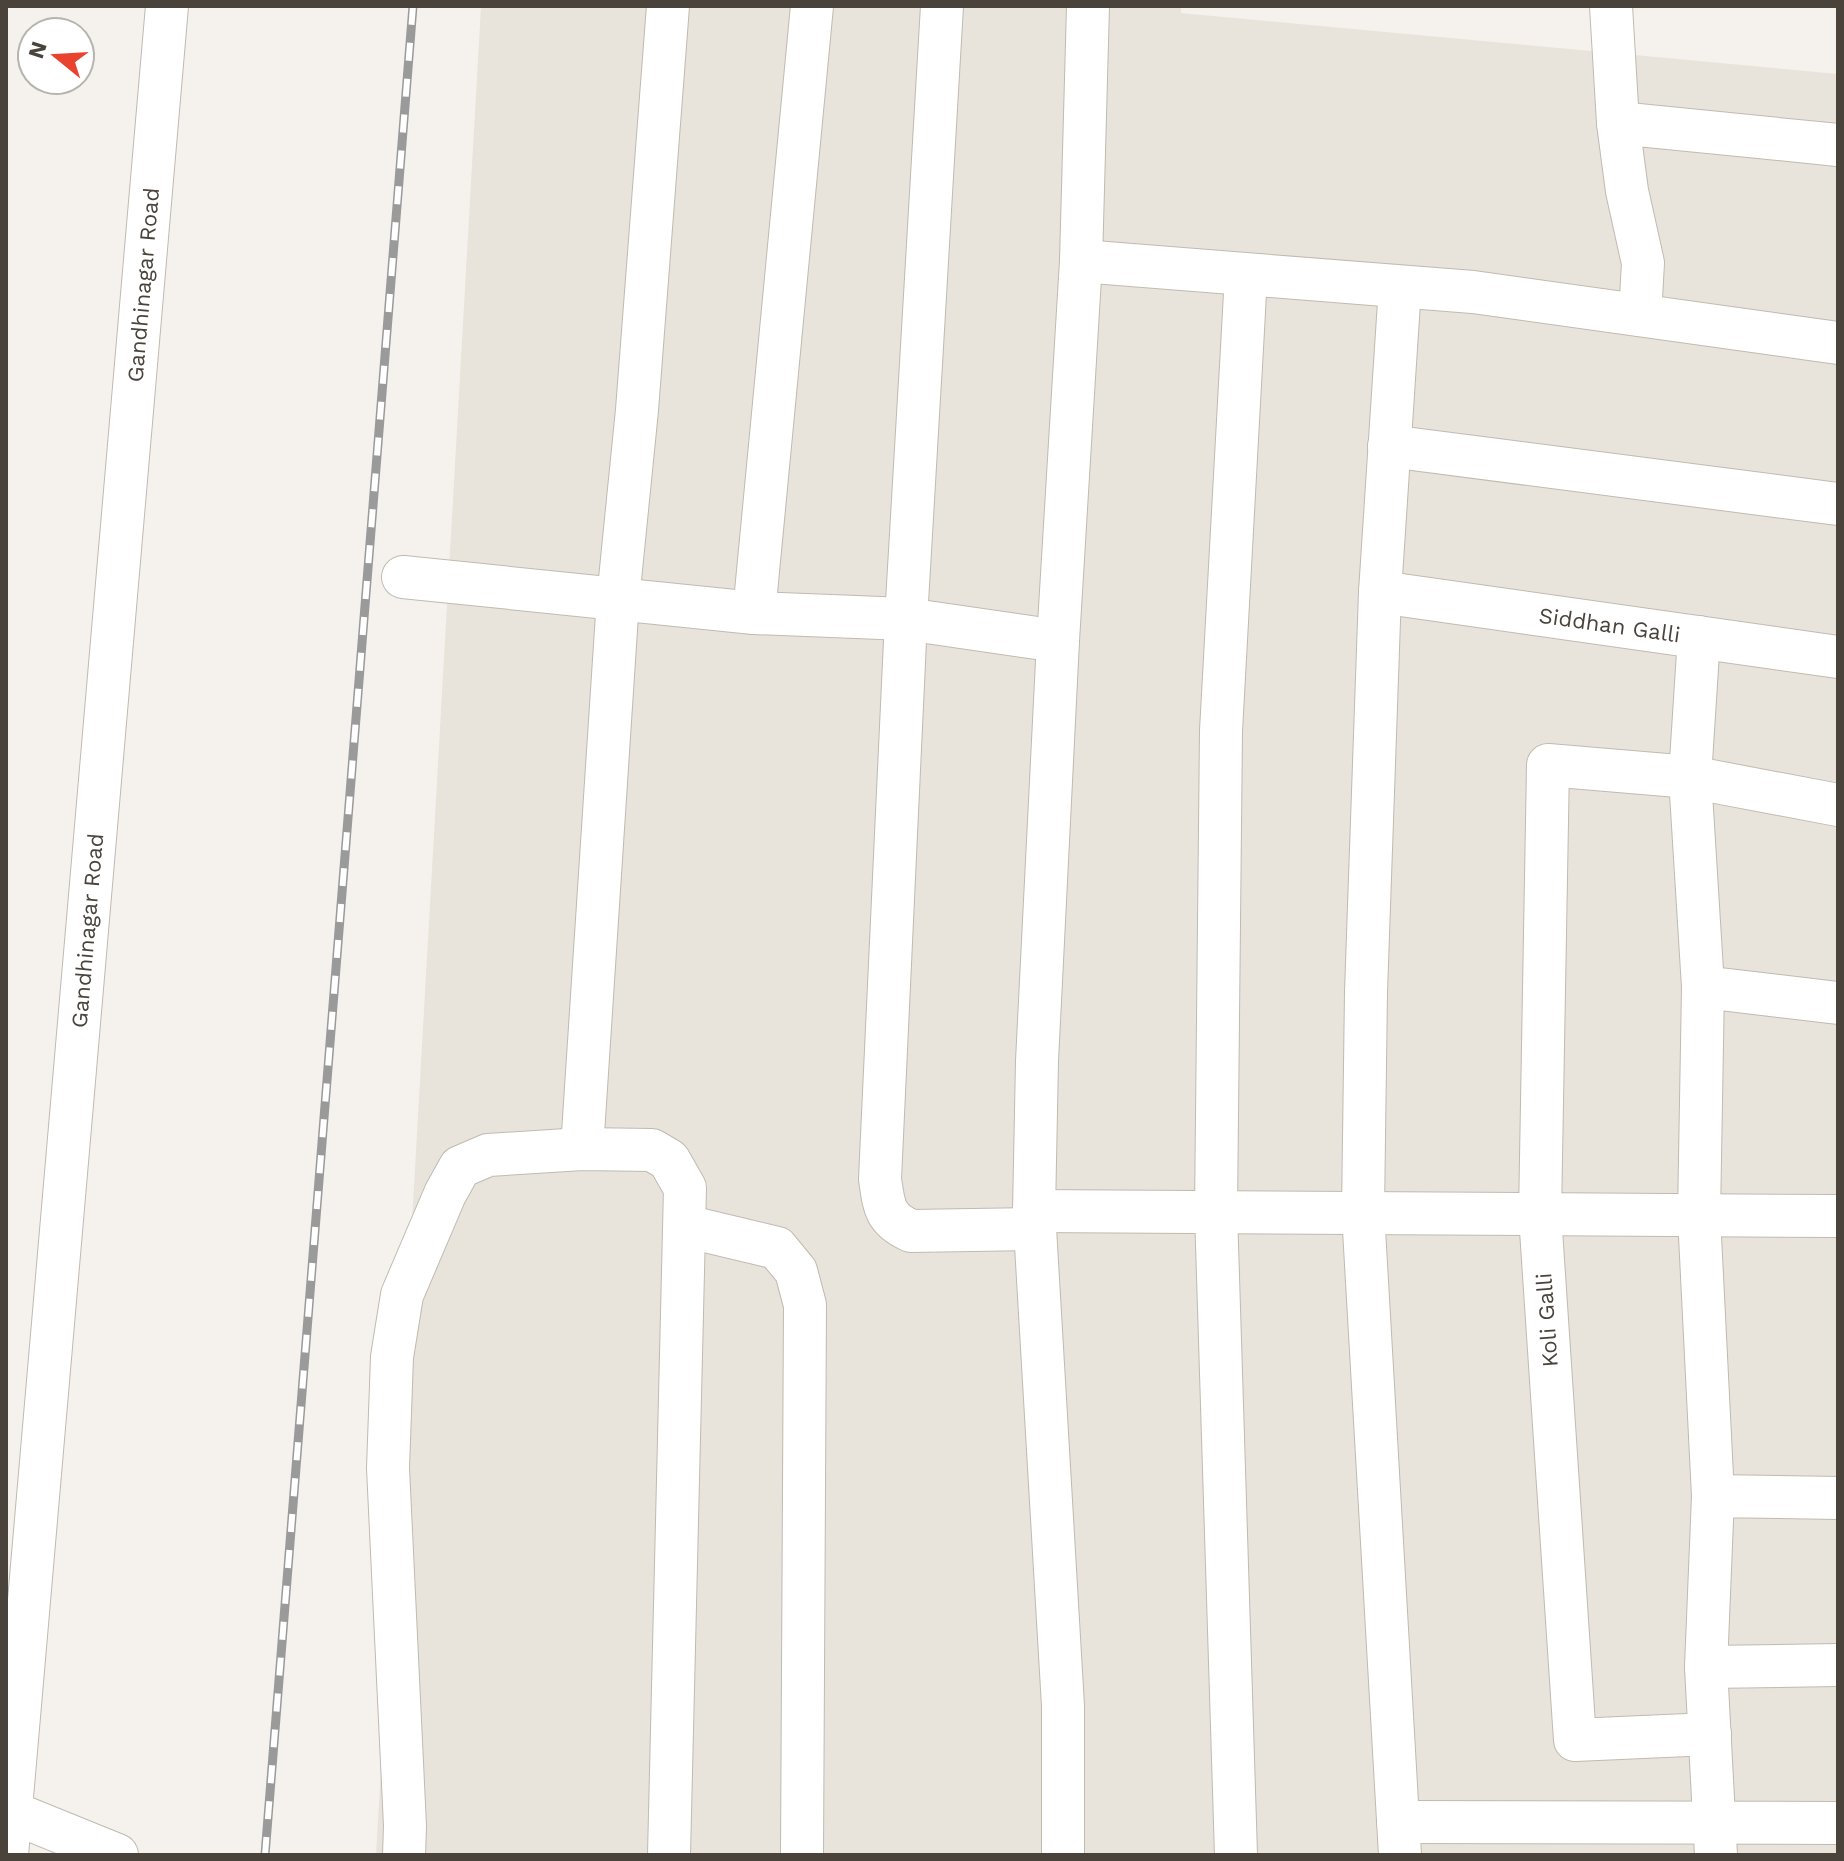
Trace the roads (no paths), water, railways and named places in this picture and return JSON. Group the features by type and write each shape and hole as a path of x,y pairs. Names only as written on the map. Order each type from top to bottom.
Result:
{"street":[{"name":"Gandhinagar Road","path":"7,1855 8,1812 167,6"},
{"path":"582,1149 618,599 637,410 668,6"},
{"path":"754,613 812,6"},
{"path":"942,6 906,619 880,1179 884,1207 895,1224 911,1231 1035,1220 1216,1212 1838,1216"},
{"path":"1063,1855 1063,1706 1035,1220 1037,1061 1081,261 1088,6"},
{"path":"1611,6 1618,123 1627,191 1643,263 1640,315"},
{"path":"1618,123 1838,145"},
{"path":"1081,261 1473,292 1838,343"},
{"path":"1236,1855 1216,1212 1221,731 1246,275"},
{"path":"1400,287 1380,592 1366,976 1363,1212 1399,1839 1716,1839 1838,1823"},
{"path":"1389,446 1838,504"},
{"path":"403,577 754,613 906,619 1058,641"},
{"name":"Siddhan Galli","path":"1380,592 1838,657"},
{"path":"1699,637 1690,777 1703,987 1699,1216 1713,1496 1706,1667 1716,1839"},
{"name":"Koli Galli","path":"1690,777 1548,765 1540,1215 1575,1740 1710,1734"},
{"path":"1690,777 1838,805"},
{"path":"1703,987 1838,1003"},
{"path":"404,1855 388,1468 392,1357 402,1295 445,1194 460,1167 488,1155 582,1149 652,1150 669,1160 685,1188 669,1855"},
{"path":"685,1226 777,1248 796,1271 805,1305 802,1855"},
{"path":"1713,1496 1838,1498"},
{"path":"1706,1667 1838,1665"},
{"path":"8,1812 117,1855"}],"railway":[{"path":"265,1855 413,6"}]}
